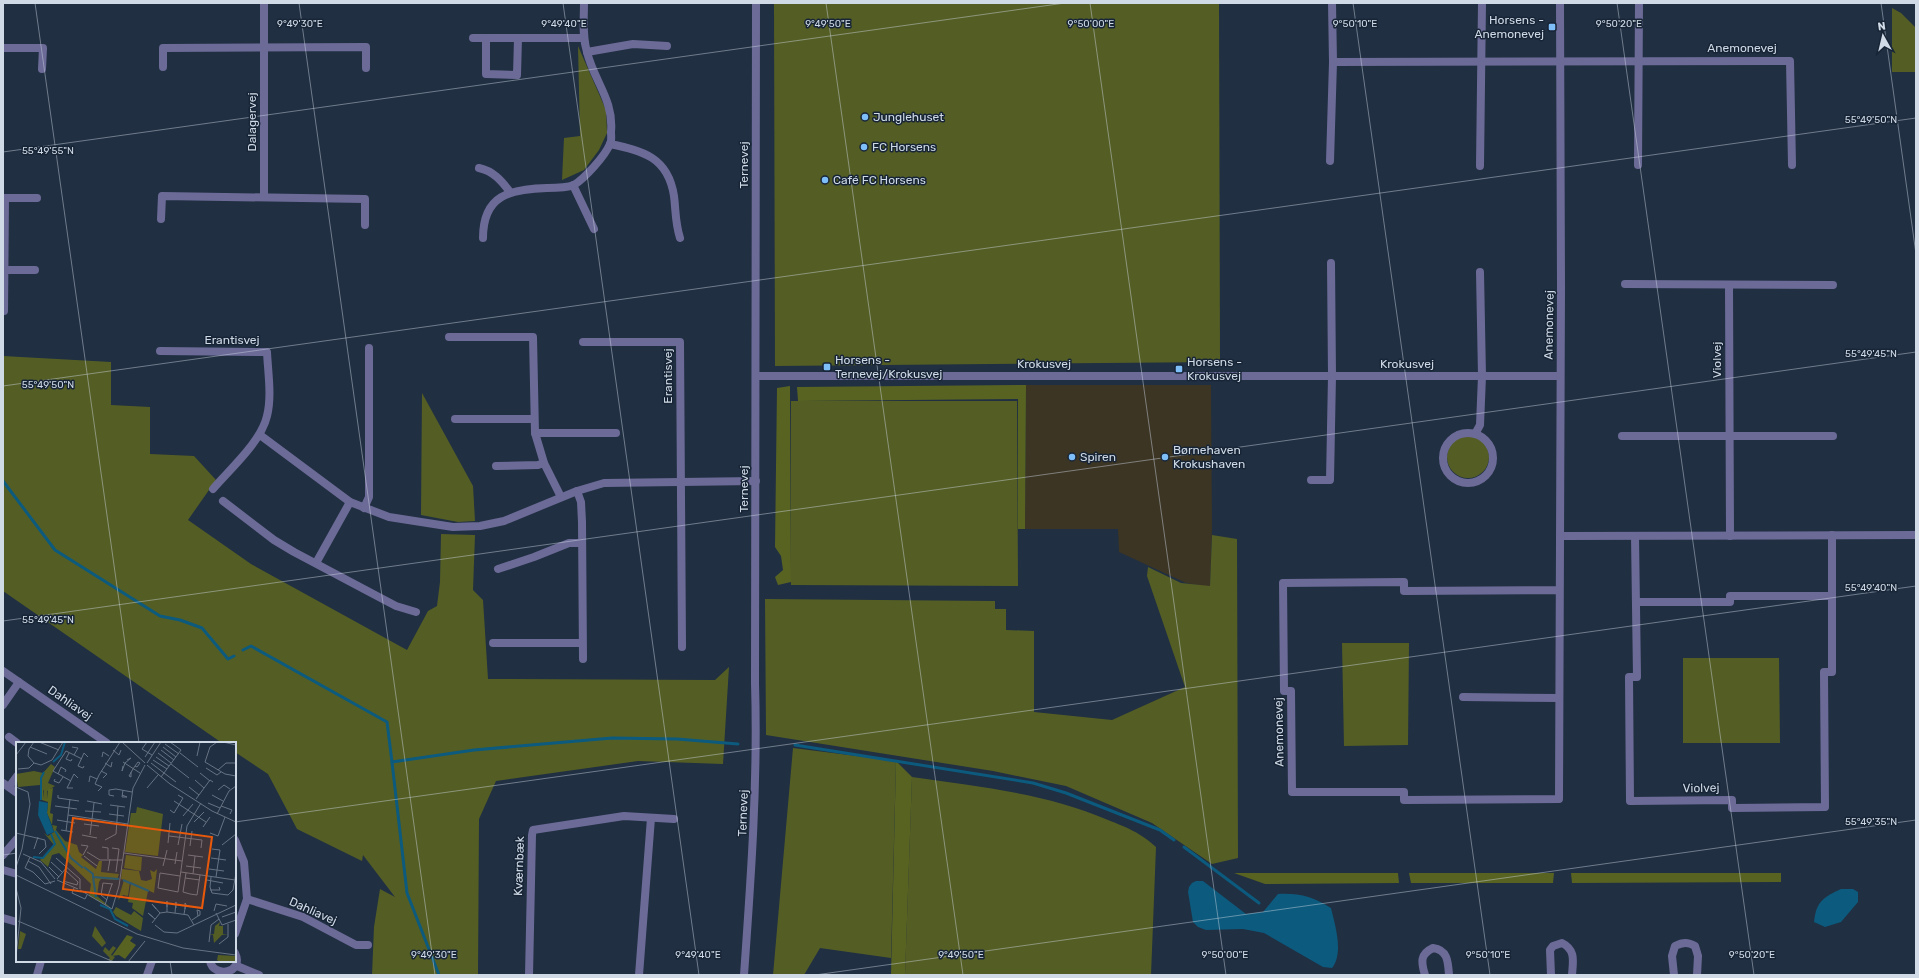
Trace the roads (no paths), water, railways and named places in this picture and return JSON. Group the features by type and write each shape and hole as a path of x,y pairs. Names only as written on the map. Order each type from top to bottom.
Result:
{"street":[{"name":"Dalagervej","path":"264,3 264,197"},
{"path":"483,238 483,225 487,211 497,200 510,192 573,185 595,166 610,144 612,125 610,107 587,52 584,38 584,3"},
{"name":"Ternevej","path":"744,975 754,838 757,740 756,3"},
{"path":"1330,161 1333,62 1332,3"},
{"path":"1480,166 1482,3"},
{"name":"Anemonevej","path":"1559,590 1404,591 1404,582 1284,583 1284,691 1291,691 1292,792 1404,792 1404,800 1559,799 1561,287 1560,3"},
{"path":"1638,165 1639,3"},
{"path":"473,38 584,38"},
{"path":"486,38 486,74 517,75 518,38"},
{"path":"587,52 633,44 667,46"},
{"path":"163,67 163,48 366,47 366,68"},
{"path":"3,48 42,48 42,69"},
{"name":"Anemonevej","path":"1333,62 1638,60 1790,61 1792,165"},
{"path":"610,144 640,151 653,158 664,169 674,196 675,222 680,238"},
{"path":"479,168 487,170 502,180 510,192"},
{"path":"573,185 594,230"},
{"path":"161,220 162,196 365,199 365,225"},
{"path":"4,311 4,198 37,198"},
{"path":"1311,480 1330,480 1332,376 1330,263"},
{"path":"4,270 35,270"},
{"path":"1476,434 1480,425 1482,376 1480,272"},
{"path":"1625,284 1833,285"},
{"name":"Violvej","path":"1729,285 1730,536"},
{"path":"448,337 534,337 535,433 544,463 561,497"},
{"name":"Erantisvej","path":"583,342 680,342 682,647"},
{"path":"364,508 369,497 369,348"},
{"name":"Erantisvej","path":"160,351 267,352 268,411 260,435 213,489"},
{"name":"Krokusvej","path":"756,376 1560,376"},
{"path":"455,419 534,419"},
{"path":"535,433 616,433"},
{"path":"1460,434 1476,434 1489,444 1493,460 1490,469 1482,478 1470,483 1461,482 1447,473 1442,458 1443,450 1453,437 1460,434"},
{"path":"260,435 350,502 389,517 453,527 480,526 504,521 561,497 604,483 756,482"},
{"path":"1622,436 1833,436"},
{"path":"496,466 538,465 544,463"},
{"path":"577,491 581,502 583,659"},
{"path":"223,501 274,540 396,606 416,612"},
{"path":"316,563 350,502"},
{"name":"Violvej","path":"1636,536 1637,677 1629,677 1630,801 1732,800 1732,808 1825,807 1824,672 1832,672 1832,535"},
{"path":"1560,536 1916,535"},
{"path":"498,569 534,558 569,543 582,542"},
{"path":"1636,602 1730,602 1730,596 1832,596"},
{"path":"493,643 582,643"},
{"name":"Dahliavej","path":"3,671 107,742"},
{"path":"3,705 19,682"},
{"path":"1463,697 1559,698"},
{"path":"9,738 16,742"},
{"path":"16,777 6,786 16,792"},
{"name":"Kværnbæk","path":"529,975 533,830 624,816 674,819"},
{"path":"639,975 651,818"},
{"path":"3,855 16,840"},
{"path":"236,842 244,862 247,899 236,931"},
{"path":"3,870 16,874"},
{"name":"Dahliavej","path":"247,899 302,917 356,945 368,945"},
{"path":"3,918 16,922"},
{"path":"1674,975 1672,956 1675,946 1681,942 1690,943 1695,946 1698,956 1697,975"},
{"path":"1551,975 1550,950 1554,946 1562,943 1570,947 1572,953 1572,975"},
{"path":"1425,975 1421,960 1422,956 1433,948 1442,950 1447,957 1449,975"},
{"path":"210,962 214,970 222,975 231,973 237,966 236,956"},
{"path":"37,975 41,962"},
{"path":"147,975 152,962"},
{"path":"237,966 259,975"}],"water":[{"path":"1196,881 1203,881 1246,914 1263,912 1278,894 1306,896 1331,908 1338,939 1336,962 1332,968 1323,967 1264,933 1243,929 1206,930 1198,927 1193,922 1188,892 1189,887"},
{"path":"1841,889 1853,889 1858,892 1858,902 1841,922 1825,927 1814,922 1819,904 1826,897"}],"waterway":[{"path":"3,481 55,550 160,616 180,620 202,628 228,659 234,656"},
{"path":"243,650 251,646 387,722 392,762 474,750 612,738 677,739 738,744"},
{"path":"795,745 1033,783 1066,793 1160,830 1174,840"},
{"path":"392,762 407,893 439,975"},
{"path":"1184,847 1259,903"}],"place":[{"name":"Horsens - Anemonevej","path":"1552,27"},
{"name":"Junglehuset","path":"865,117"},
{"name":"FC Horsens","path":"864,147"},
{"name":"Café FC Horsens","path":"825,180"},
{"name":"Horsens - Ternevej/Krokusvej","path":"827,367"},
{"name":"Horsens - Krokusvej","path":"1179,369"},
{"name":"Spiren","path":"1072,457"},
{"name":"Børnehaven Krokushaven","path":"1165,457"}]}
